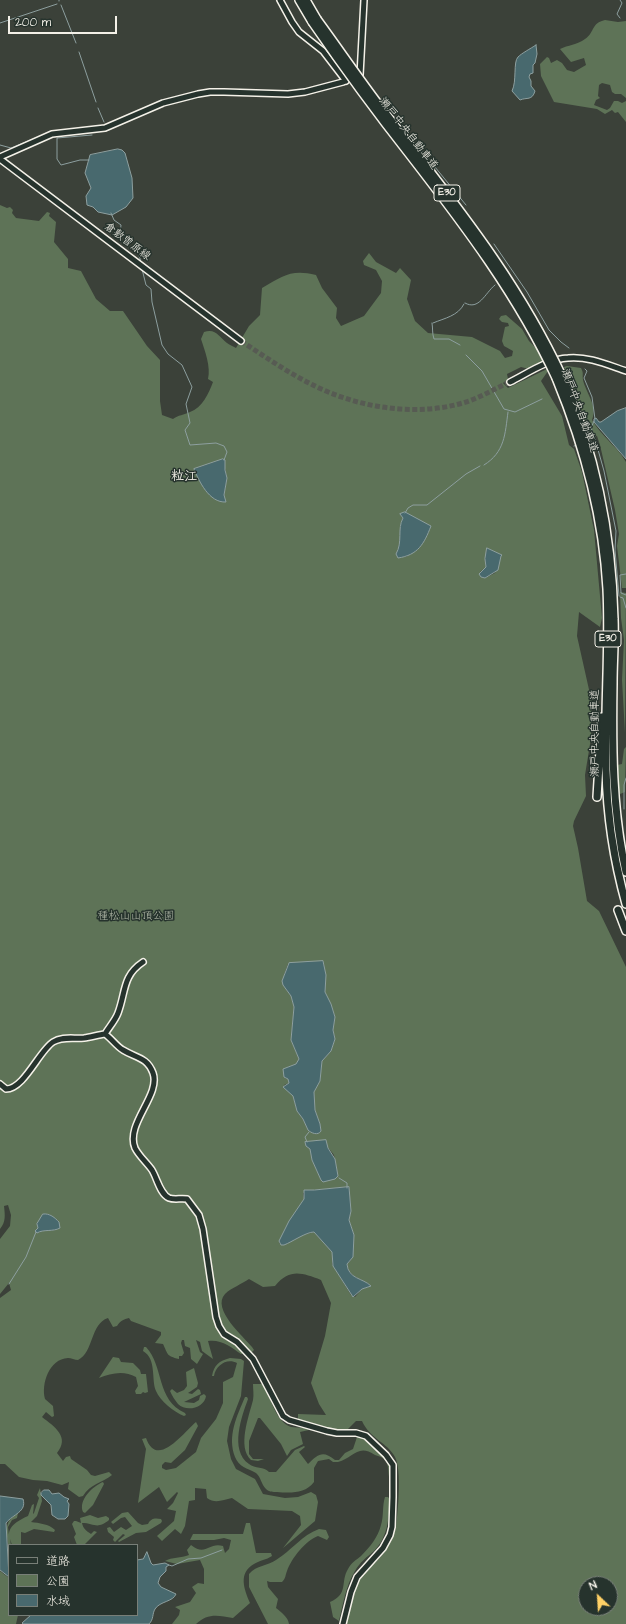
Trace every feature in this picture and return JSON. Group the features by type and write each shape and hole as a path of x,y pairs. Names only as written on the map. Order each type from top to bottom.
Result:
{"highway":[{"name":"瀬戸中央自動車道","path":"299,0 487,246 531,315 582,428 592,460 604,509 609,548 614,621 613,767 616,806 626,872"},
{"name":"瀬戸中央自動車道","path":"306,0 315,20"},
{"name":"瀬戸中央自動車道","path":"559,377 591,481 602,536 607,589 608,641 606,770 608,807 615,857 626,904"},
{"path":"597,797 602,712 607,694"},
{"path":"622,849 626,863"},
{"path":"618,910 626,931"}],"street":[{"path":"280,0 299,32 326,55 346,81"},
{"path":"0,158 52,134 105,128 163,103 198,94 224,92 288,94 305,92 346,81 360,75 364,0"},
{"name":"倉敷曽原線","path":"0,158 128,257 241,341"},
{"path":"510,382 553,361 568,358 588,359 626,371"},
{"path":"0,1084 6,1089 14,1087 50,1045 57,1040 85,1038 105,1034 117,1015 125,983 133,970 143,962"},
{"path":"105,1034 124,1050 139,1056 144,1060 154,1074 155,1084 138,1122 135,1131 134,1144 138,1153 153,1173 162,1192 170,1199 187,1199 199,1215 203,1229 216,1317 221,1330 238,1342 250,1354 266,1381 283,1416 289,1420 337,1433 356,1433 366,1436 386,1455 393,1465 392,1527 390,1535 379,1552 365,1566 357,1577 342,1624"}],"green space":[{"path":"605,20 618,22 626,21 626,98 621,94 615,94 612,92 610,85 602,83 599,85 598,96 600,98 596,100 594,105 607,110 614,101 622,103 626,101 626,122 618,112 615,113 612,110 605,114 597,109 554,102 541,76 540,64 547,57 551,63 557,60 562,63 567,70 574,72 586,65 584,58 571,62 560,49 582,41 590,34 597,23"},
{"name":"種松山山頂公園","path":"0,205 7,208 10,207 16,218 39,221 47,212 50,213 49,216 56,222 54,242 68,259 68,268 81,271 96,299 110,311 123,311 147,346 160,360 160,401 162,415 173,419 198,407 207,395 213,382 208,379 208,364 201,339 204,332 214,332 228,344 236,348 249,326 260,315 262,288 293,273 307,273 316,275 322,288 337,308 336,318 341,326 364,316 381,293 382,281 376,270 364,265 363,261 369,253 376,262 396,273 400,268 411,280 407,299 415,321 428,333 472,337 500,351 505,358 512,356 513,351 504,346 502,341 505,327 509,326 508,323 502,322 499,319 501,316 506,315 522,329 529,341 538,350 544,362 529,369 521,367 507,374 508,379 503,383 508,388 547,369 548,371 541,381 562,416 569,445 574,449 582,472 594,530 602,618 600,627 579,612 577,636 592,703 591,738 585,775 586,796 573,826 587,901 599,911 626,967 626,1624 341,1624 355,1586 363,1574 383,1554 394,1534 396,1527 399,1481 397,1463 392,1452 369,1432 362,1421 356,1421 348,1429 335,1431 298,1419 298,1414 326,1415 319,1404 311,1383 325,1336 331,1303 321,1280 308,1275 291,1274 286,1276 275,1286 263,1287 249,1279 225,1294 222,1300 222,1307 225,1315 236,1330 252,1347 254,1350 252,1352 241,1354 222,1342 208,1341 213,1359 202,1351 200,1342 196,1340 200,1352 203,1354 197,1364 191,1359 190,1348 185,1346 184,1340 182,1340 181,1343 184,1353 182,1356 179,1356 179,1359 170,1356 163,1344 155,1343 161,1335 161,1332 131,1321 129,1318 122,1320 117,1326 113,1327 108,1318 102,1321 83,1356 78,1360 68,1358 61,1359 51,1367 44,1386 44,1393 45,1399 53,1406 54,1416 52,1417 46,1412 42,1417 56,1429 61,1437 61,1447 57,1453 63,1461 66,1457 70,1456 71,1459 87,1470 91,1475 95,1476 109,1472 112,1475 93,1486 83,1496 79,1497 68,1489 69,1482 62,1485 19,1477 5,1464 0,1464 0,1298 11,1290 9,1283 0,1294 0,1239 10,1226 11,1215 8,1205 4,1206 5,1215 0,1229","holes":["223,459 227,478 224,495 208,493 194,469","401,515 428,534 406,557 399,557 397,556 401,535 400,526 403,518","487,548 501,556 495,573 485,578 481,577 480,572 486,567 485,559","324,963 325,992 335,1017 333,1029 335,1039 331,1051 322,1061 320,1081 314,1092 315,1110 321,1131 308,1130 297,1111 293,1096 284,1085 289,1083 288,1079 285,1078 284,1072 288,1067 297,1064 299,1059 291,1040 294,1007 291,996 285,988 284,975 288,964","326,1145 334,1155 338,1176 321,1180 312,1160 310,1149","349,1187 351,1211 349,1220 354,1235 353,1253 347,1264 348,1269 350,1273 371,1286 362,1289 355,1297 351,1295 332,1264 332,1252 314,1232 303,1235 282,1245 279,1243 286,1227 304,1199 303,1193 314,1190","44,1214 49,1214 59,1222 56,1230 35,1231 38,1228 37,1224"]},
{"path":"564,367 581,368 584,385 593,405 594,410 592,420 626,462 626,588 622,588 617,546 619,534 600,445 597,436 590,433 572,384"},
{"path":"620,592 626,593 625,733 622,680 624,640"},
{"path":"626,747 625,792 620,794 617,765 622,764 624,749"},
{"path":"144,1347 146,1347 152,1355 169,1400 186,1415 184,1416 176,1412 158,1395 155,1386 152,1364 150,1359 143,1351"},
{"path":"113,1357 119,1358 121,1362 133,1363 140,1370 141,1374 146,1374 148,1392 136,1394 135,1391 138,1386 136,1377 131,1375 122,1373 99,1378"},
{"path":"230,1358 241,1359 244,1361 241,1396 229,1427 227,1441 231,1459 236,1469 255,1479 263,1494 285,1498 298,1497 311,1492 316,1495 318,1502 315,1521 283,1548 301,1525 300,1516 292,1511 248,1509 232,1498 213,1501 207,1498 206,1489 195,1488 195,1500 189,1501 185,1526 181,1534 175,1529 162,1541 157,1536 174,1521 176,1511 167,1509 173,1503 178,1493 177,1492 167,1502 159,1487 138,1503 146,1449 142,1439 146,1438 151,1447 157,1450 163,1449 170,1446 196,1422 198,1426 185,1450 171,1463 165,1462 162,1465 162,1468 166,1470 176,1468 196,1452 201,1438 216,1419 223,1403 223,1382 233,1377 237,1363 229,1361 222,1364 215,1372 214,1376 212,1376 214,1369 218,1364"},
{"path":"194,1368 198,1383 197,1387 188,1393 192,1394 198,1389 200,1390 201,1394 184,1402 194,1403 204,1394 206,1396 205,1400 195,1408 182,1407 178,1404 170,1391 172,1389 177,1393 184,1390 187,1386 186,1372"},
{"path":"253,1384 264,1384 277,1415 286,1424 291,1427 313,1429 300,1432 303,1444 291,1450 287,1456 281,1444 260,1418 258,1418 249,1441 249,1454 253,1459 264,1459 258,1461 251,1460 247,1454 244,1440 253,1400"},
{"path":"245,1397 248,1399 240,1423 238,1442 243,1458 251,1466 265,1469 269,1472 276,1472 295,1450 304,1446 305,1447 299,1452 308,1464 321,1454 327,1455 335,1460 339,1460 345,1453 353,1449 357,1437 364,1438 390,1461 392,1470 391,1476 389,1477 388,1466 384,1459 364,1450 356,1452 338,1462 333,1462 329,1459 318,1461 314,1468 314,1482 302,1491 268,1491 256,1473 239,1463 235,1457 233,1449 232,1441 234,1426"},
{"path":"103,1482 104,1484 93,1505 85,1513 83,1512 82,1507 84,1498 91,1490"},
{"path":"40,1488 42,1501 37,1516 31,1522 50,1526 55,1530 54,1532 34,1529 25,1533 21,1532 21,1544 12,1544 10,1539 11,1544 8,1544 7,1529 10,1520 18,1513 17,1518 12,1520 8,1527 9,1536 12,1526 28,1516 32,1505 34,1504 33,1514 34,1513 39,1498 37,1495"},
{"path":"385,1497 390,1499 385,1533 379,1546 359,1565 352,1576 345,1595 339,1621 333,1617 330,1602 340,1595 349,1567 368,1549 378,1534 382,1522"},
{"path":"128,1512 138,1523 142,1525 148,1524 153,1519 161,1519 162,1521 146,1532 136,1533 119,1542 118,1541 125,1535 123,1534 115,1542 113,1540 114,1537 108,1532 107,1528 110,1527 114,1532 121,1527 126,1530 132,1526 125,1517 113,1524 111,1522 122,1513"},
{"path":"90,1515 98,1518 106,1516 109,1520 101,1525 82,1523 85,1529 91,1534 94,1531 97,1532 85,1544 77,1544 74,1537 76,1534 72,1524 74,1521 81,1523 80,1518"},
{"path":"246,1523 250,1523 256,1553 271,1553 272,1556 254,1564 246,1572 244,1577 244,1587 250,1603 233,1618 209,1616 200,1620 196,1624 172,1624 179,1615 180,1610 175,1607 190,1602 196,1593 192,1587 198,1583 204,1584 204,1569 200,1560 177,1564 165,1561 189,1555 187,1550 191,1545 200,1550 218,1545 223,1546 225,1553 229,1549 231,1540 224,1538 214,1540 190,1540 193,1534 243,1534"},
{"path":"319,1529 326,1530 329,1537 327,1540 318,1536 313,1538 300,1550 292,1561 282,1582 267,1581 268,1587 278,1599 276,1608 286,1617 289,1624 268,1624 249,1587 249,1574 255,1569 276,1560 307,1535"},
{"path":"0,1571 8,1577 8,1616 18,1616 16,1624 0,1624"}],"water":[{"path":"536,45 537,54 533,65 533,73 530,74 529,77 531,86 535,91 531,97 520,100 512,91 517,59"},
{"path":"118,149 125,153 132,178 133,198 126,207 112,215 98,212 93,207 87,205 86,196 91,188 85,173 90,155"},
{"path":"626,408 626,459 594,422 594,419 596,418 599,422 601,422 617,411"},
{"path":"223,459 225,460 227,478 224,495 226,502 215,499 210,495 202,485 194,469"},
{"path":"405,512 431,526 426,538 419,548 405,557 398,558 396,554 399,545 400,527 403,518 400,514"},
{"path":"487,548 502,555 498,570 485,578 481,577 479,574 486,567 485,559"},
{"path":"323,961 326,975 325,992 335,1017 333,1030 335,1039 331,1051 322,1061 320,1081 314,1092 315,1110 321,1131 320,1133 316,1134 308,1130 297,1111 293,1096 283,1087 289,1083 288,1079 284,1077 283,1069 296,1064 299,1059 291,1040 294,1007 291,996 283,985 282,981 289,963"},
{"path":"326,1140 328,1148 335,1159 338,1176 335,1179 323,1182 312,1160 310,1149 306,1146 305,1142"},
{"path":"349,1187 351,1211 349,1220 354,1235 353,1257 347,1264 348,1269 350,1273 371,1286 362,1289 353,1297 333,1266 332,1252 314,1232 303,1235 284,1245 281,1245 279,1241 289,1221 304,1199 304,1190"},
{"path":"43,1214 48,1214 54,1217 59,1222 60,1228 37,1233 35,1231 38,1228 37,1224"},
{"path":"44,1490 49,1490 52,1494 59,1493 69,1499 67,1501 69,1504 68,1516 65,1519 58,1519 52,1515 51,1505 41,1495"},
{"path":"0,1496 23,1499 24,1503 21,1510 6,1523 8,1576 0,1570"},
{"path":"147,1552 153,1565 165,1563 169,1565 166,1567 166,1571 160,1577 158,1583 161,1587 176,1594 172,1599 157,1606 149,1624 22,1623 30,1616 138,1616 138,1560 143,1559"}],"waterway":[{"path":"620,0 622,3 617,14 620,18"},
{"path":"0,23 57,4"},
{"path":"61,5 76,43"},
{"path":"284,13 288,21"},
{"path":"290,23 299,36 322,54"},
{"path":"79,52 96,102"},
{"path":"98,108 104,122"},
{"path":"62,130 72,129"},
{"path":"0,145 11,148 50,132"},
{"path":"89,160 80,160 61,165 57,159 57,138 92,135"},
{"path":"417,145 466,205"},
{"path":"111,213 114,220 121,225 120,234 122,236"},
{"path":"494,244 527,292 549,330 569,348"},
{"path":"134,245 141,262"},
{"path":"142,269 146,285 151,289 152,302 162,345 168,354 182,365 192,387 186,404 190,423 185,430 190,445 216,443 224,446 227,452 224,460"},
{"path":"465,303 470,305 478,303 495,285"},
{"path":"433,323 455,314 464,304"},
{"path":"432,323 434,339 449,339 460,345"},
{"path":"466,355 482,371 504,409 515,412 542,399"},
{"path":"585,369 587,371 584,378 592,397 595,419"},
{"path":"484,465 496,454 503,442 508,412"},
{"path":"594,421 591,428 595,437"},
{"path":"595,439 604,471 616,531 615,550 619,596"},
{"path":"405,513 408,508 413,505 427,505 466,474 480,466"},
{"path":"626,574 620,575 621,593 626,595"},
{"path":"620,597 623,598 626,608"},
{"path":"624,809 624,785 626,778"},
{"path":"307,1142 305,1137 309,1132"},
{"path":"339,1178 347,1183 347,1188"},
{"path":"9,1284 26,1257 36,1232"},
{"path":"169,1565 172,1566 188,1559 201,1558 222,1550"}],"tunnel":[{"path":"241,341 276,364 311,384 348,399 388,408 430,409 450,406 469,401 510,382"}],"district":[{"name":"粒江","path":"184,477"}]}
